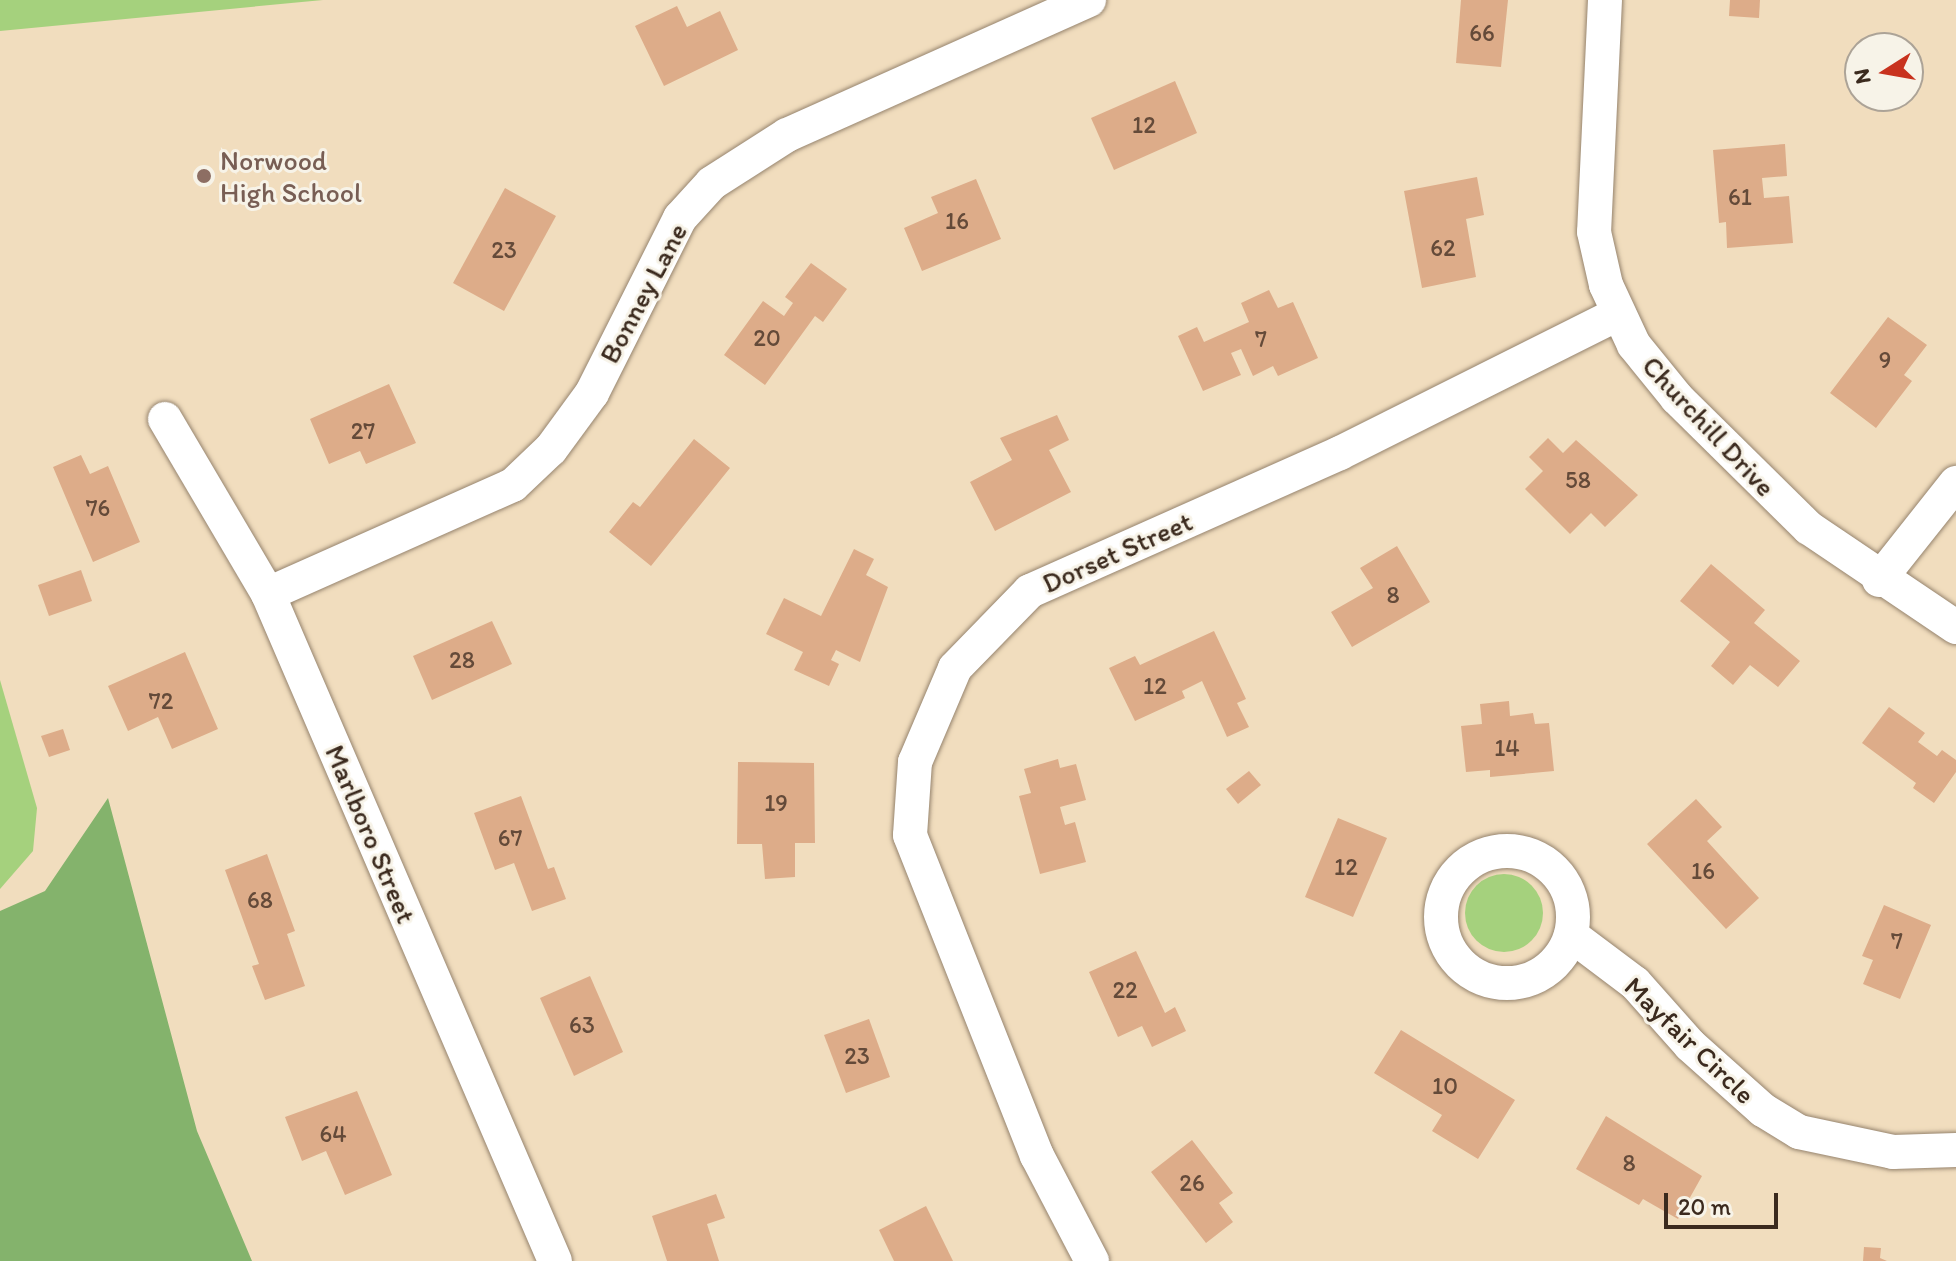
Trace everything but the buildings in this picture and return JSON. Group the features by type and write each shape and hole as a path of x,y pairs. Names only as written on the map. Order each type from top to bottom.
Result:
{"street":[{"name":"Bonney Lane","path":"268,594 513,485 551,449 592,393 673,230 712,183 787,135 1089,0"},
{"name":"Churchill Drive","path":"1605,0 1594,232 1617,314 1654,372 1720,444 1809,528 1879,580 1956,627"},
{"name":"Dorset Street","path":"1092,1261 1037,1156 910,835 915,762 955,668 1030,591 1340,453 1617,314"},
{"name":"Marlboro Street","path":"165,419 268,594 555,1261"},
{"path":"1879,580 1956,483"},
{"name":"Mayfair Circle","path":"1571,935 1635,983 1690,1045 1763,1110 1799,1132 1893,1152 1956,1150"}],"green space":[{"path":"0,0 323,0 0,31"},
{"path":"0,680 37,808 33,851 0,889"},
{"path":"108,798 197,1131 252,1261 0,1261 0,911 45,891"},
{"path":"1504,874 1519,877 1532,885 1540,898 1543,913 1540,928 1532,941 1519,949 1504,952 1489,949 1476,941 1468,928 1465,913 1468,898 1476,885 1489,877"}],"place":[{"name":"Norwood High School","path":"204,176"}]}
